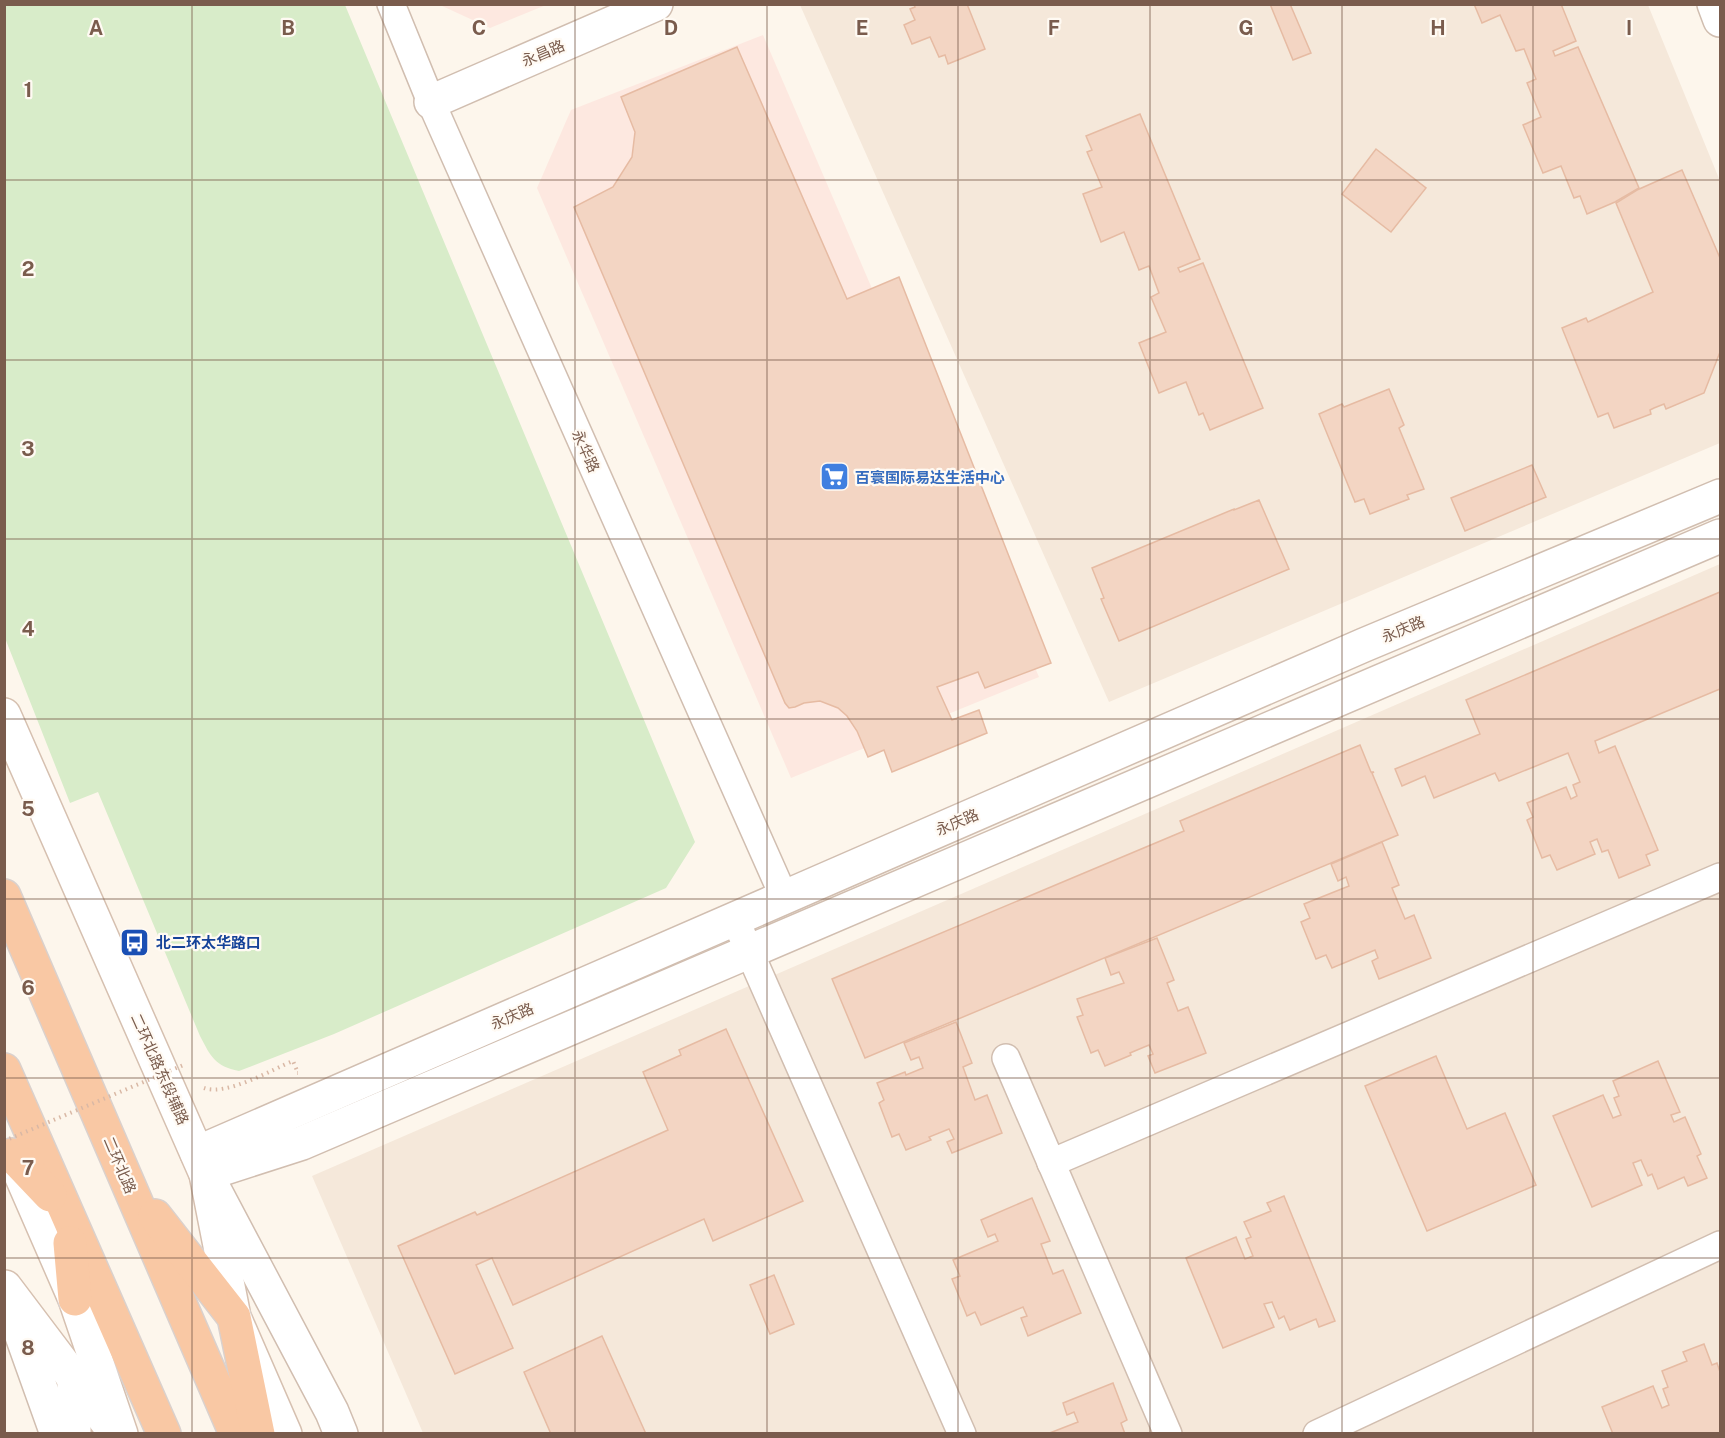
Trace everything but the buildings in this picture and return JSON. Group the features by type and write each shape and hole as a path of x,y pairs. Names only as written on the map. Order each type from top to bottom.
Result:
{"highway":[{"name":"二环北路","path":"4,896 236,1434"},
{"path":"4,1070 164,1434"},
{"path":"7,1147 67,1213 75,1299"},
{"path":"127,1182 234,1317 258,1434"}],"street":[{"name":"永华路","path":"391,4 431,102 784,897"},
{"name":"永昌路","path":"431,102 656,4"},
{"path":"1714,4 1720,20"},
{"name":"永庆路","path":"201,1163 784,897 1364,645 1720,496"},
{"path":"341,1434 332,1412 201,1163 302,1143 1720,536"},
{"name":"二环北路东段辅路","path":"4,715 201,1163 234,1317 285,1434"},
{"path":"1052,1163 1720,877"},
{"path":"735,919 962,1434"},
{"path":"1006,1058 1168,1434"},
{"path":"7,1147 75,1299 121,1434"},
{"path":"1317,1434 1720,1245"},
{"path":"4,1287 116,1434"},
{"path":"4,1287 57,1434"},
{"path":"74,1434 75,1299"}],"path":[{"path":"199,1086 212,1090 226,1089 293,1061"},
{"path":"7,1147 186,1064 188,1071"}],"shaded area":[{"path":"440,5 546,5 490,28"},
{"path":"800,5 1648,5 1720,181 1720,443 1109,702"},
{"name":"百寰国际易达生活中心","path":"763,35 1039,677 791,778 537,188 571,110"},
{"path":"1720,564 1720,1433 423,1433 312,1176"}],"green space":[{"path":"5,4 345,5 695,842 666,888 334,1034 239,1071 224,1066 211,1055 200,1036 98,792 70,803 5,638"}],"place":[{"name":"百寰国际易达生活中心","path":"834,477"},
{"name":"北二环太华路口","path":"135,942"}]}
